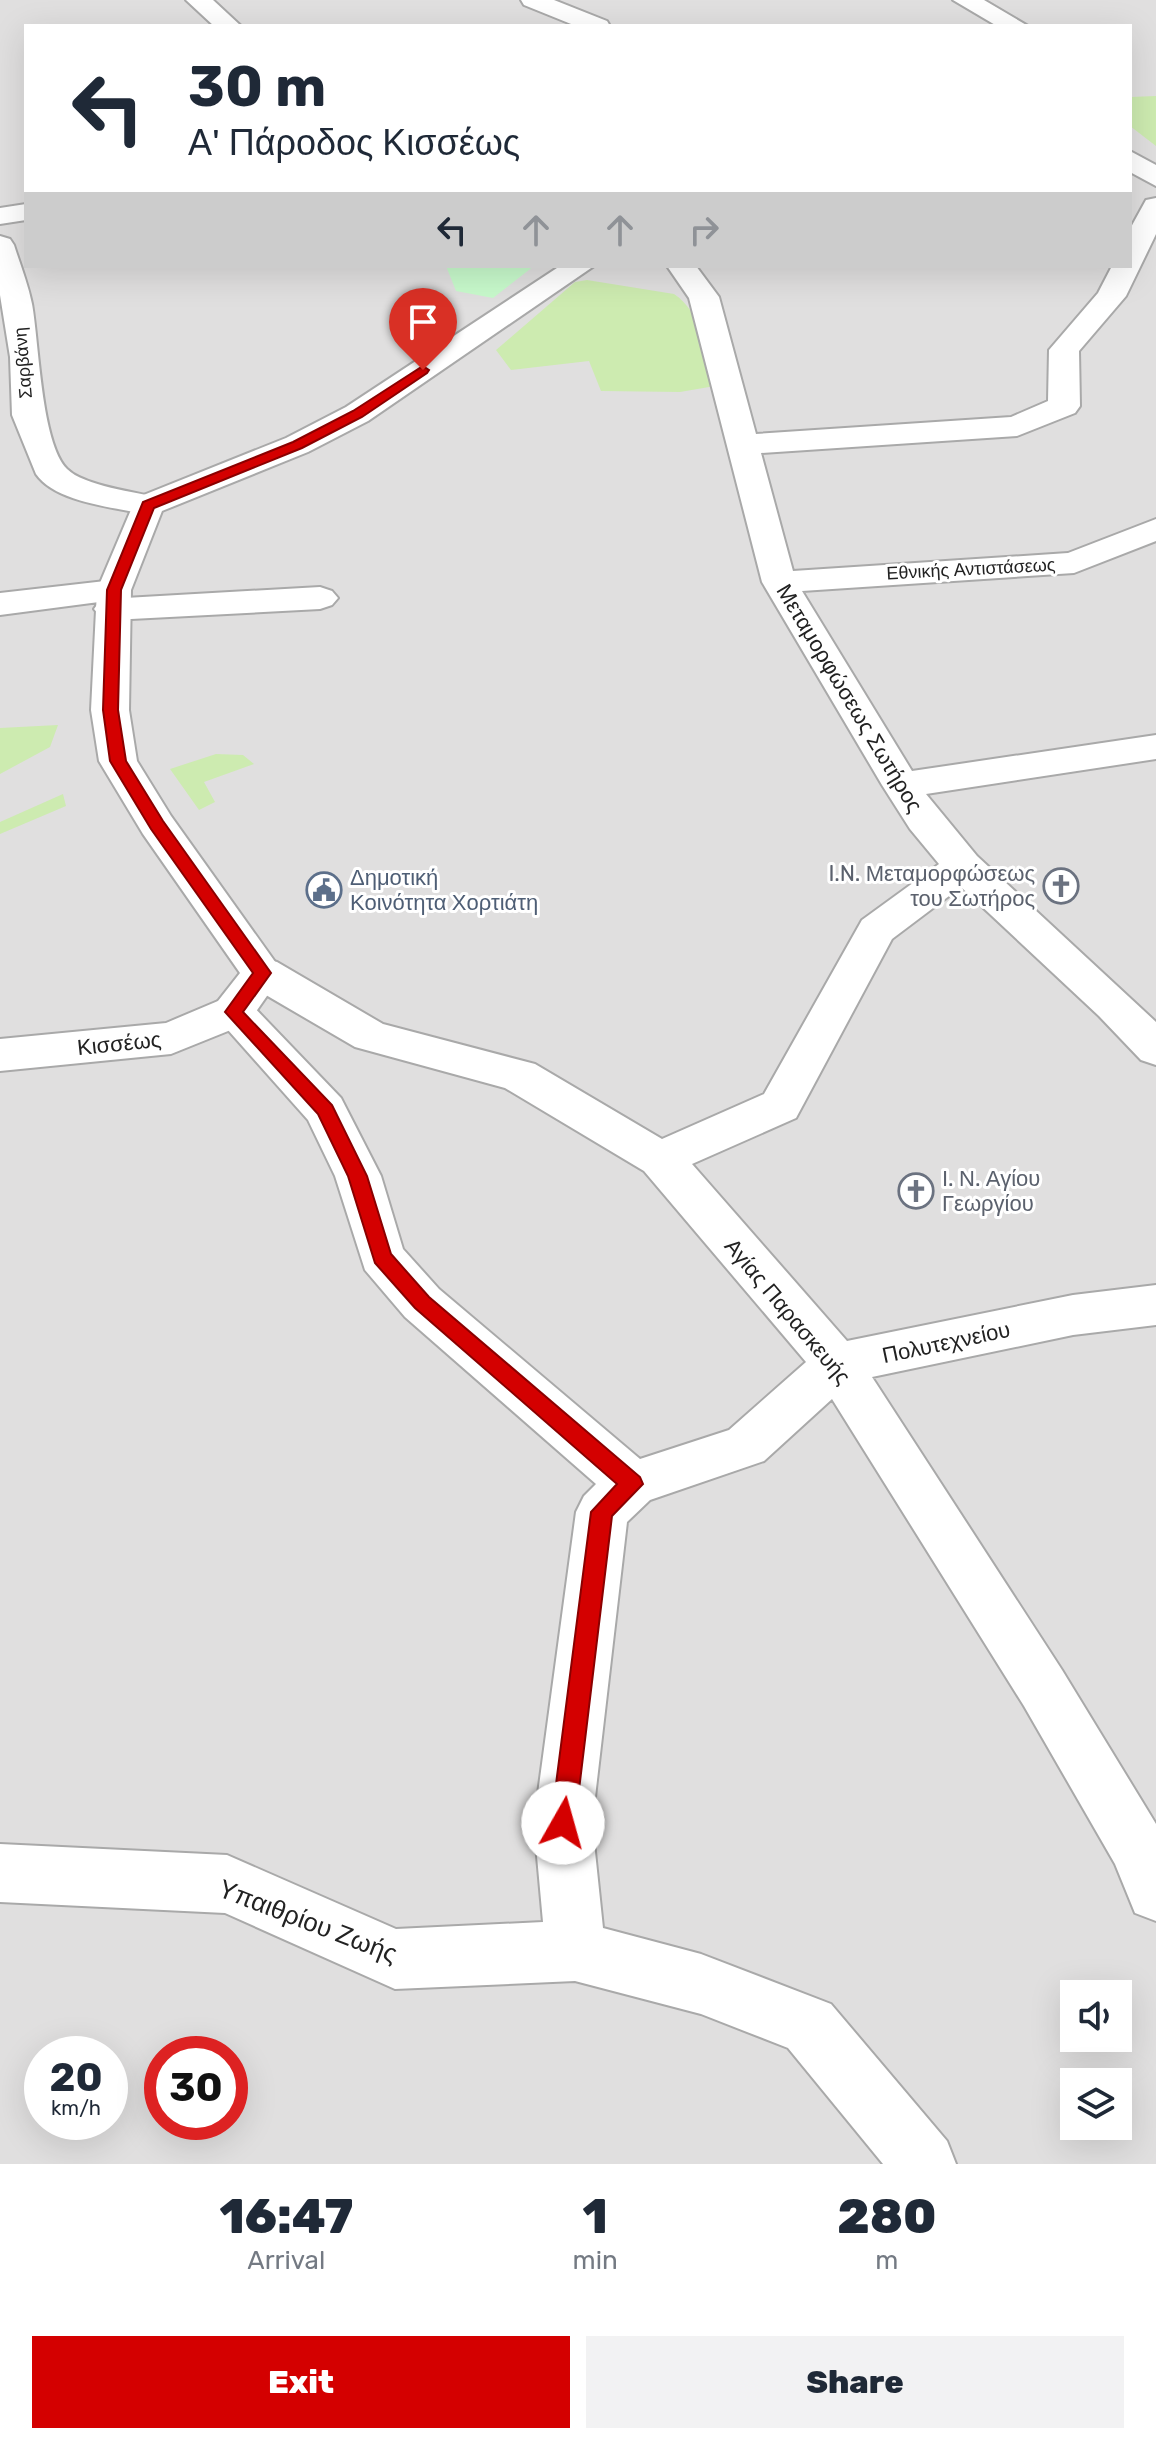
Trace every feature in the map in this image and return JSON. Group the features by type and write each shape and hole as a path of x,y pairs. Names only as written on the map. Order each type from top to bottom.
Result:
{"street":[{"path":"198,0 227,24"},
{"path":"533,0 593,24"},
{"path":"965,0 1013,24"},
{"path":"1018,24 1028,0"},
{"path":"1132,160 1156,178"},
{"path":"1132,253 1156,206"},
{"path":"0,216 24,212"},
{"name":"Σαρβάνη","path":"0,245 16,299 12,358 28,415 52,474 75,487 148,505"},
{"path":"577,268 357,414 297,445 148,505 113,599 110,710 118,761 157,825 262,973 233,1012 325,1110 358,1176 382,1257 422,1303 632,1484"},
{"name":"Μεταμορφώσεως Σωτήρος","path":"682,268 704,297 779,582 901,785 924,820 963,866 1114,1005 1156,1049"},
{"path":"742,445 1017,426 1064,406 1064,350 1111,296 1125,268"},
{"name":"Εθνικής Αντιστάσεως","path":"779,582 1074,563 1156,529"},
{"path":"0,604 113,599 320,598"},
{"path":"901,785 1156,747"},
{"path":"660,1159 780,1106 877,930 963,866"},
{"name":"Αγίας Παρασκευής","path":"262,973 370,1036 519,1075 660,1159 837,1364 1043,1688 1149,1869"},
{"name":"Κισσέως","path":"0,1055 171,1038 233,1012"},
{"name":"Πολυτεχνείου","path":"837,1364 1073,1315 1156,1305"},
{"path":"575,1951 563,1823 602,1512 632,1484 746,1446 837,1364"},
{"name":"Υπαιθρίου Ζωής","path":"0,1873 227,1884 395,1959 575,1951 701,1984 809,2026 924,2164"}],"shaded area":[{"path":"0,0 1156,0 1156,2164 0,2164"}],"green space":[{"path":"1156,96 1156,146 1132,128 1132,97"},
{"path":"447,268 531,268 493,298 456,291"},
{"path":"587,280 674,294 684,302 698,323 715,386 680,392 601,391 589,361 511,370 496,350 575,282"},
{"path":"58,725 50,747 0,774 0,728"},
{"path":"216,754 243,755 254,764 204,782 215,802 199,810 170,769"},
{"path":"63,794 66,806 0,834 0,822"}],"place":[{"name":"I.N. Μεταμορφώσεως του Σωτήρος","path":"1061,886"},
{"name":"Δημοτική Κοινότητα Χορτιάτη","path":"324,890"},
{"name":"Ι. Ν. Αγίου Γεωργίου","path":"916,1191"}],"route":[{"path":"423,370 357,414 297,445 238,466 148,505 114,590 110,710 118,761 157,825 262,973 233,1012 325,1110 358,1176 382,1257 422,1303 632,1484 602,1512 563,1823"}]}
